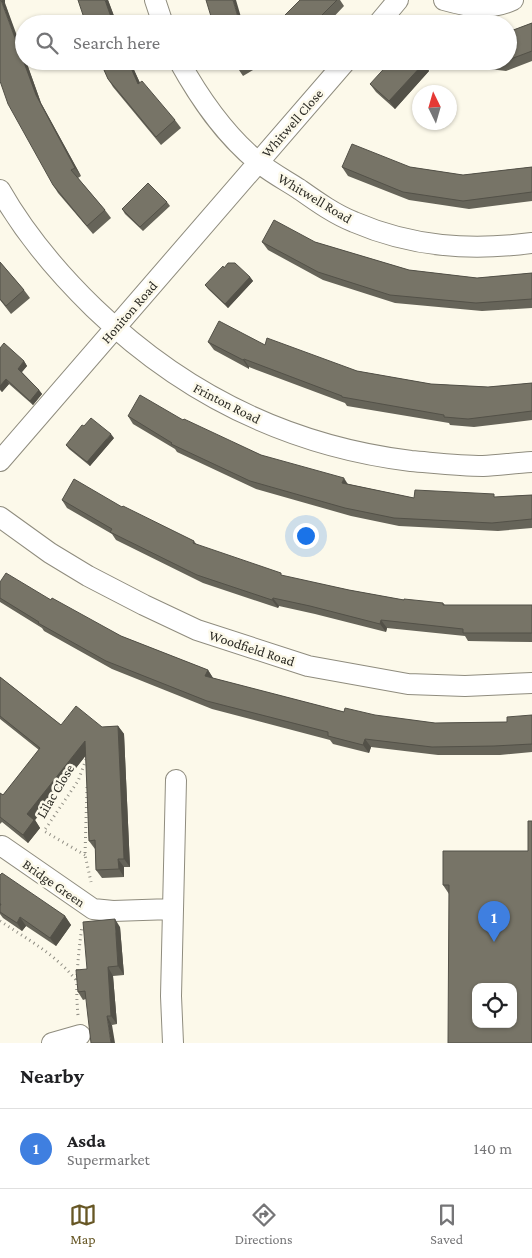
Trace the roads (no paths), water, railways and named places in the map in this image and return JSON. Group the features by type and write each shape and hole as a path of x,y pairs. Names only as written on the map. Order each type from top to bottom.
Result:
{"street":[{"path":"155,0 160,15"},
{"path":"386,15 398,0"},
{"path":"444,0 468,7 488,8 513,0"},
{"name":"Whitwell Road","path":"184,70 221,126 259,163 322,205 352,222 421,242 455,247 506,246 532,243"},
{"name":"Whitwell Close","path":"259,163 338,70"},
{"name":"Honiton Road","path":"0,461 259,163"},
{"name":"Frinton Road","path":"0,190 21,224 48,261 115,328 175,375 206,394 247,415 285,431 332,447 380,457 482,466 532,462"},
{"name":"Woodfield Road","path":"0,517 58,558 88,576 162,614 197,630 308,666 408,684 464,686 532,683"},
{"path":"173,1043 170,996 176,780"},
{"name":"Bridge Green","path":"0,847 2,846 79,901 98,911 172,909"},
{"path":"52,1043 80,1035"}],"place":[{"name":"Asda","path":"494,942"}]}
